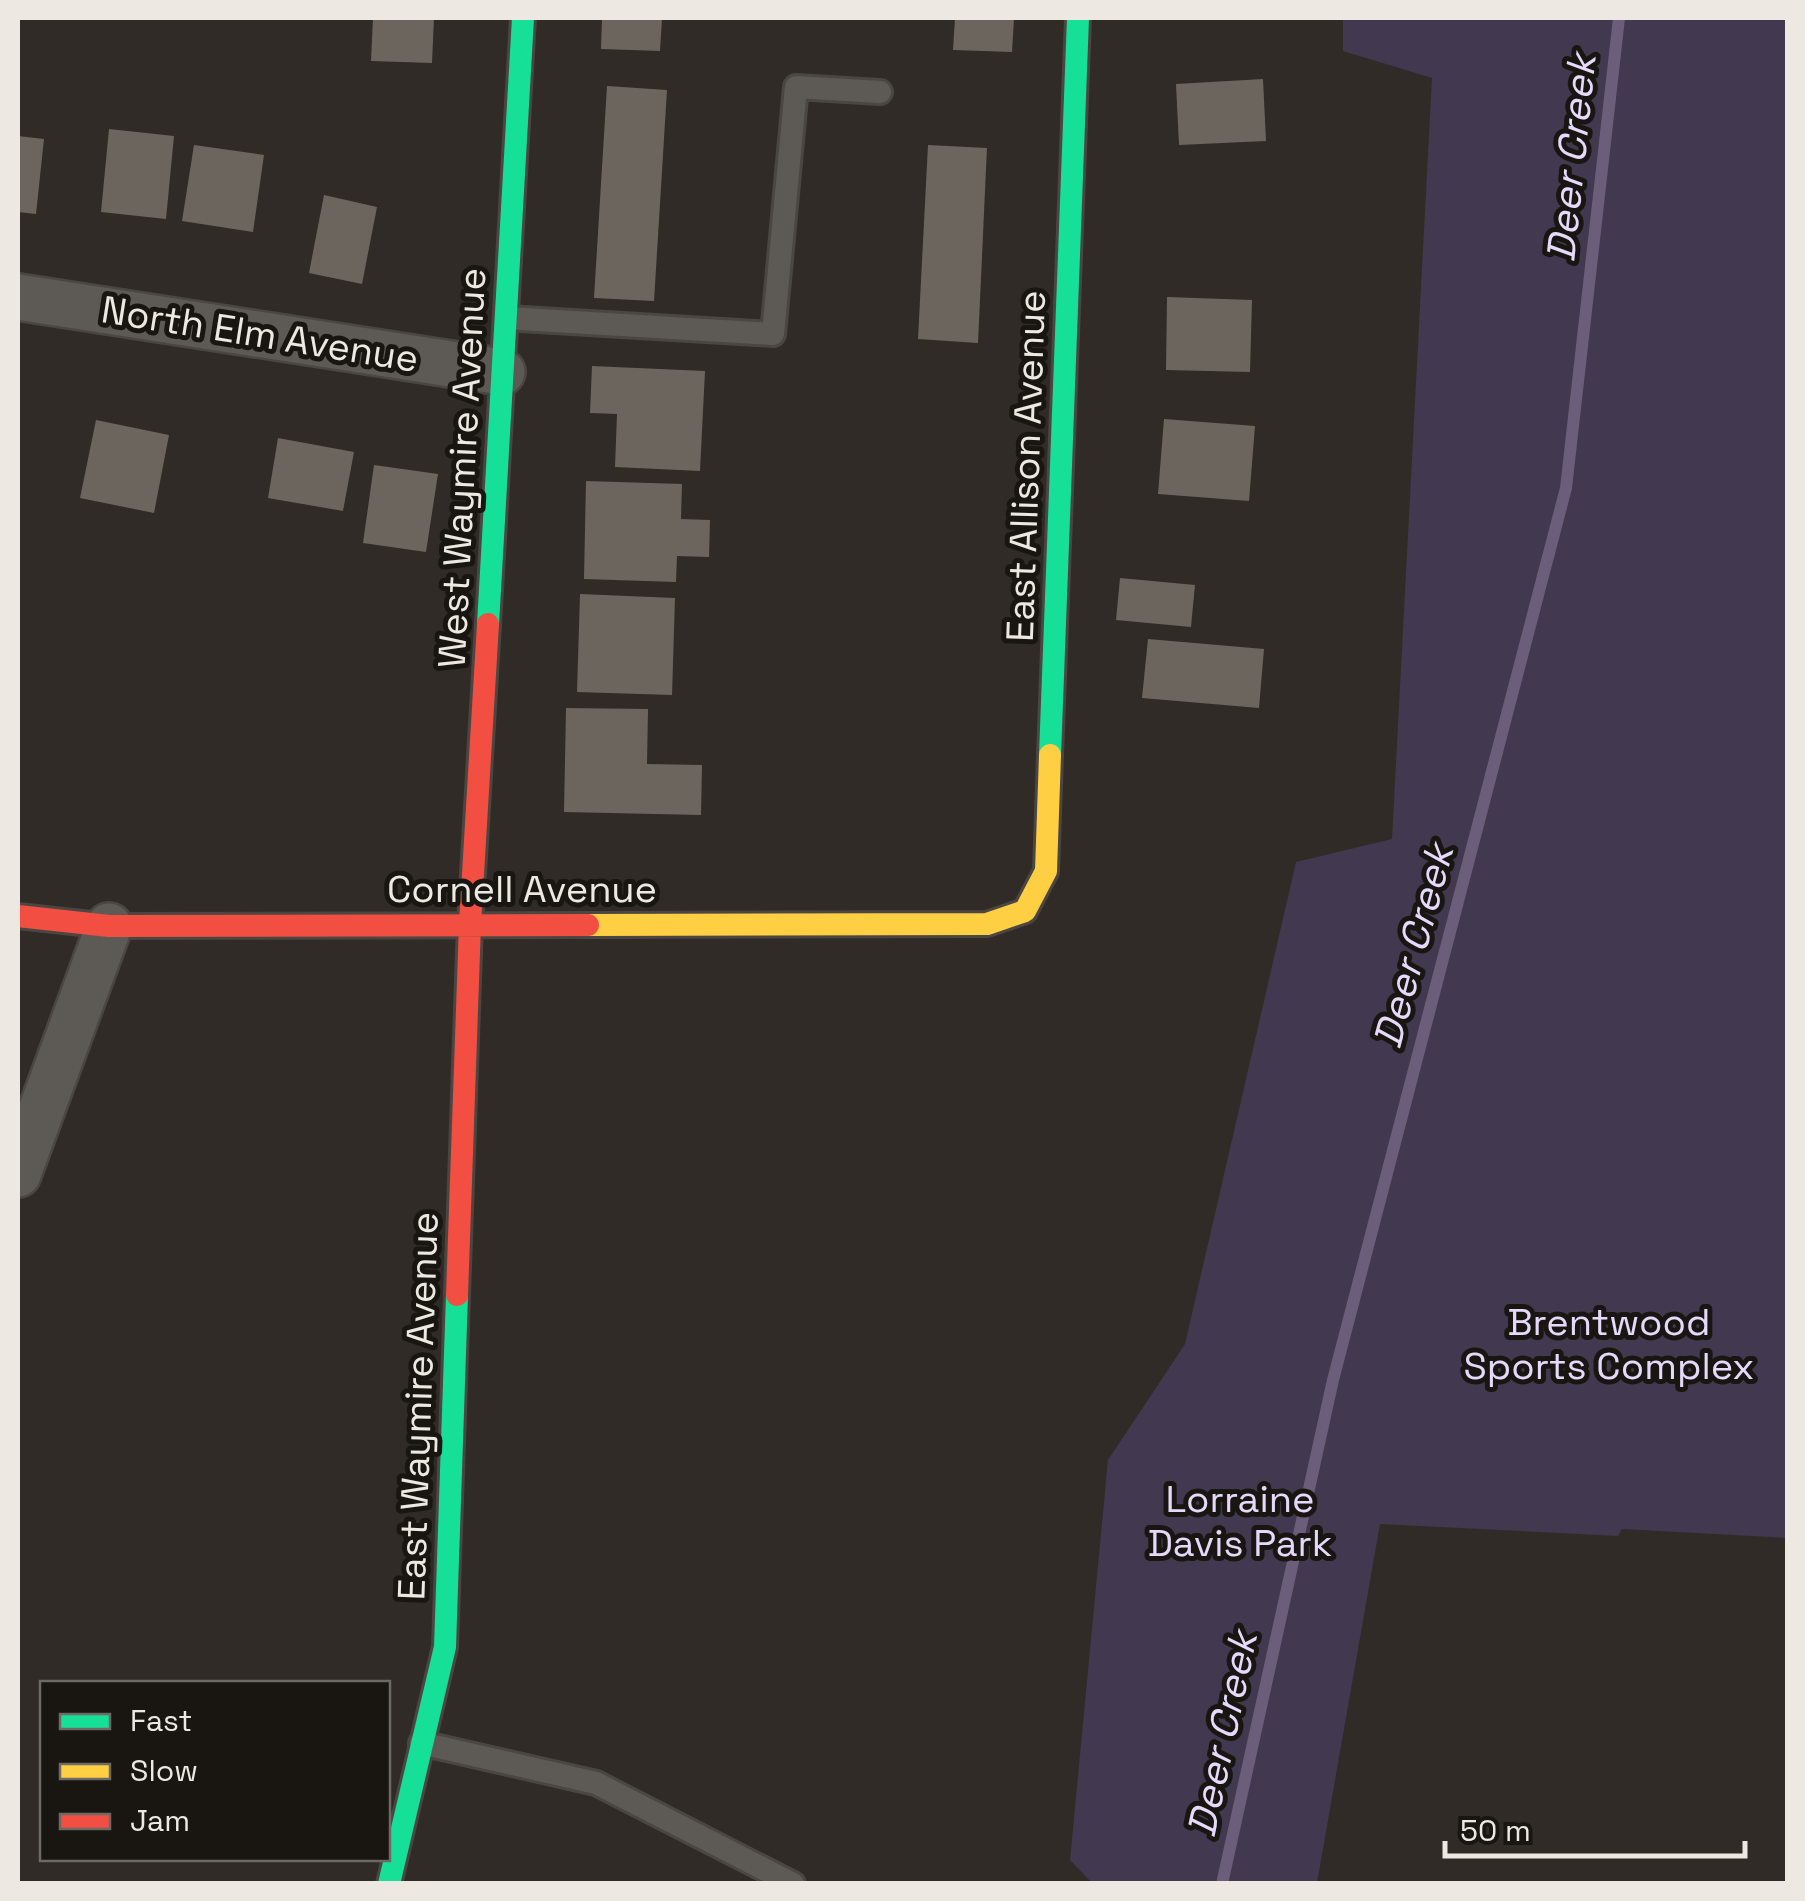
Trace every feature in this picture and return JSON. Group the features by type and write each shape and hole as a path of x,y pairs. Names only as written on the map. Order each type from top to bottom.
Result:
{"street":[{"name":"West Waymire Avenue","path":"470,924 523,18"},
{"name":"East Allison Avenue","path":"1025,911 1046,870 1078,18"},
{"name":"North Elm Avenue","path":"18,297 502,372"},
{"name":"Cornell Avenue","path":"18,916 109,926 987,924 1025,911"},
{"name":"East Waymire Avenue","path":"388,1884 446,1647 470,924"},
{"path":"18,1174 109,926"}],"lane":[{"path":"506,318 773,334 796,86 880,92"},
{"path":"421,1743 596,1784 793,1884"}],"green space":[{"path":"1343,18 1787,18 1787,1538 1622,1529 1618,1536 1380,1524 1317,1883 1092,1883 1070,1860 1108,1460 1185,1344 1296,862 1392,839 1432,78 1343,51"}],"building":[{"path":"373,18 434,18 432,63 371,61"},
{"path":"602,18 662,18 660,51 601,49"},
{"path":"955,18 1014,18 1012,52 953,50"},
{"path":"1263,79 1266,141 1179,145 1176,84"},
{"path":"607,86 667,90 654,301 594,298"},
{"path":"109,129 174,136 166,219 101,212"},
{"path":"18,136 44,139 36,214 18,212"},
{"path":"194,145 264,155 253,232 182,221"},
{"path":"928,145 987,148 978,343 918,339"},
{"path":"324,195 377,207 362,284 309,273"},
{"path":"1167,297 1252,300 1250,372 1166,370"},
{"path":"592,366 705,371 700,471 615,467 617,414 590,413"},
{"path":"1164,419 1255,426 1249,501 1158,494"},
{"path":"96,420 169,435 154,513 80,498"},
{"path":"278,438 354,452 343,511 268,498"},
{"path":"374,465 438,474 426,552 363,543"},
{"path":"586,481 682,484 681,519 710,520 709,557 677,556 676,582 584,579"},
{"path":"1120,578 1195,585 1191,627 1116,620"},
{"path":"580,594 675,598 672,695 577,692"},
{"path":"1148,639 1264,649 1259,708 1142,698"},
{"path":"566,708 648,709 647,764 702,765 701,815 564,812"}],"waterway":[{"name":"Deer Creek","path":"1222,1884 1333,1380 1566,488 1619,18"}],"traffic: fast":[{"path":"488,624 523,18"},
{"path":"1050,755 1078,18"},
{"path":"389,1884 445,1647 457,1295"}],"traffic: slow":[{"path":"588,925 987,924 1025,911 1046,871 1050,755"}],"traffic: jam":[{"path":"457,1295 470,924 488,624"},
{"path":"18,916 109,926 588,925"}],"park label":[{"name":"Brentwood Sports Complex","path":"1609,1344"},
{"name":"Lorraine Davis Park","path":"1240,1521"}]}
